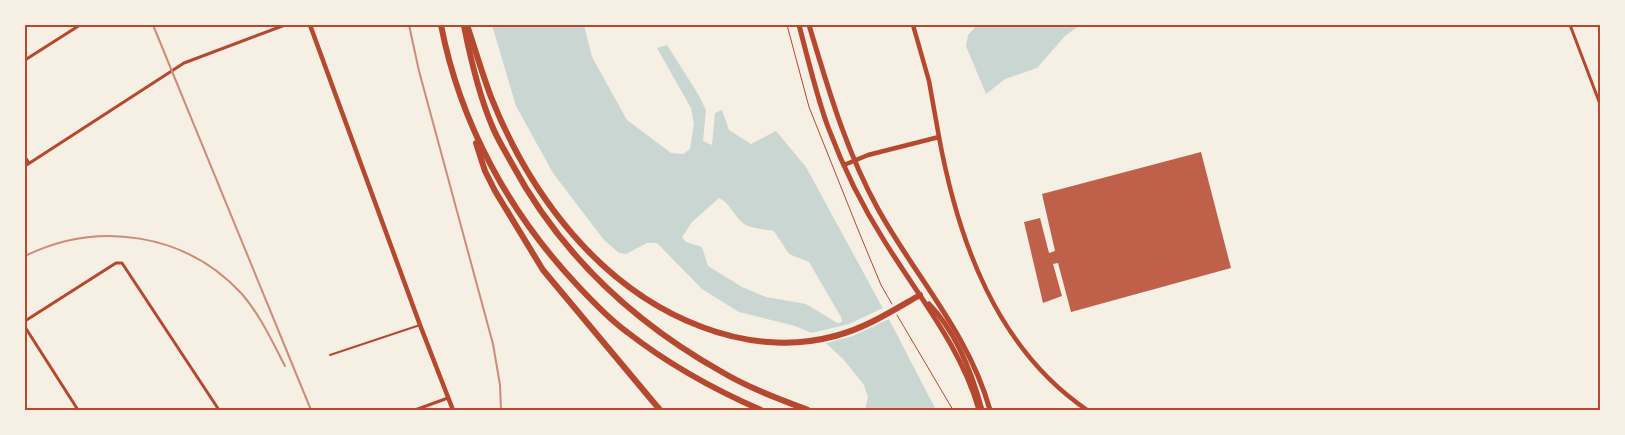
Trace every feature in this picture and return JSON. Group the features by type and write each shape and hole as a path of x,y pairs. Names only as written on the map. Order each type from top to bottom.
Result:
{"highway":[{"path":"441,25 456,86 472,127 485,171 495,191 543,270 660,410"},
{"path":"465,25 491,96 511,140 548,202 593,256 614,276 660,308 684,320 726,336 778,343 808,342 834,336 869,324 920,295"},
{"path":"465,25 479,88 493,129 523,184 554,231 597,280 633,312 692,355 770,395 808,410"},
{"path":"472,127 509,198 523,219 558,264 591,299 626,331 650,348 724,394 760,410"}],"main road":[{"path":"310,25 420,325 454,410"},
{"path":"799,25 820,101 844,165 885,242 920,295 962,365 979,410"},
{"path":"809,25 831,99 854,160 878,209 894,236 961,340 975,368 990,410"},
{"path":"913,25 929,81 939,137 962,234 983,285 1014,338 1042,372 1061,391 1087,410"},
{"path":"844,165 868,155 939,137"},
{"path":"920,295 936,312 954,341 966,364 982,410"}],"street":[{"path":"25,60 80,25"},
{"path":"25,166 184,62 285,25"},
{"path":"1570,25 1600,104"},
{"path":"25,157 29,163"},
{"path":"25,321 116,263 122,263 219,410"},
{"path":"25,327 78,410"},
{"path":"415,410 448,398"}],"lane":[{"path":"330,355 420,325"}],"path":[{"path":"787,25 810,107 882,285 953,410"}],"shaded area":[{"path":"492,25 584,25 592,57 627,120 671,153 683,154 690,149 694,124 691,108 657,48 667,45 706,110 703,141 712,145 715,113 722,110 729,130 751,144 776,131 806,167 936,410 865,410 868,397 864,385 844,360 812,333 795,326 739,312 702,289 657,243 647,243 626,254 619,253 604,240 553,173 516,106","holes":["719,198 723,200 743,223 754,228 774,231 789,254 809,262 841,317 842,322 837,323 806,304 766,297 742,287 708,266 702,247 686,242 682,237 692,222"]},
{"path":"977,25 1080,25 1065,36 1037,68 1005,79 986,94 966,46 968,35"}],"pier":[{"path":"885,307 891,318 853,336 823,344 807,334 849,324"}],"building":[{"path":"1201,152 1231,268 1071,312 1058,263 1053,264 1062,296 1043,303 1024,222 1040,218 1049,253 1055,251 1042,194"}],"railway":[{"path":"153,25 311,410"},
{"path":"409,25 419,71 493,344 500,385 501,410"},
{"path":"25,256 53,245 82,238 111,236 140,239 168,246 195,257 220,273 242,294 260,319 285,366"}]}
